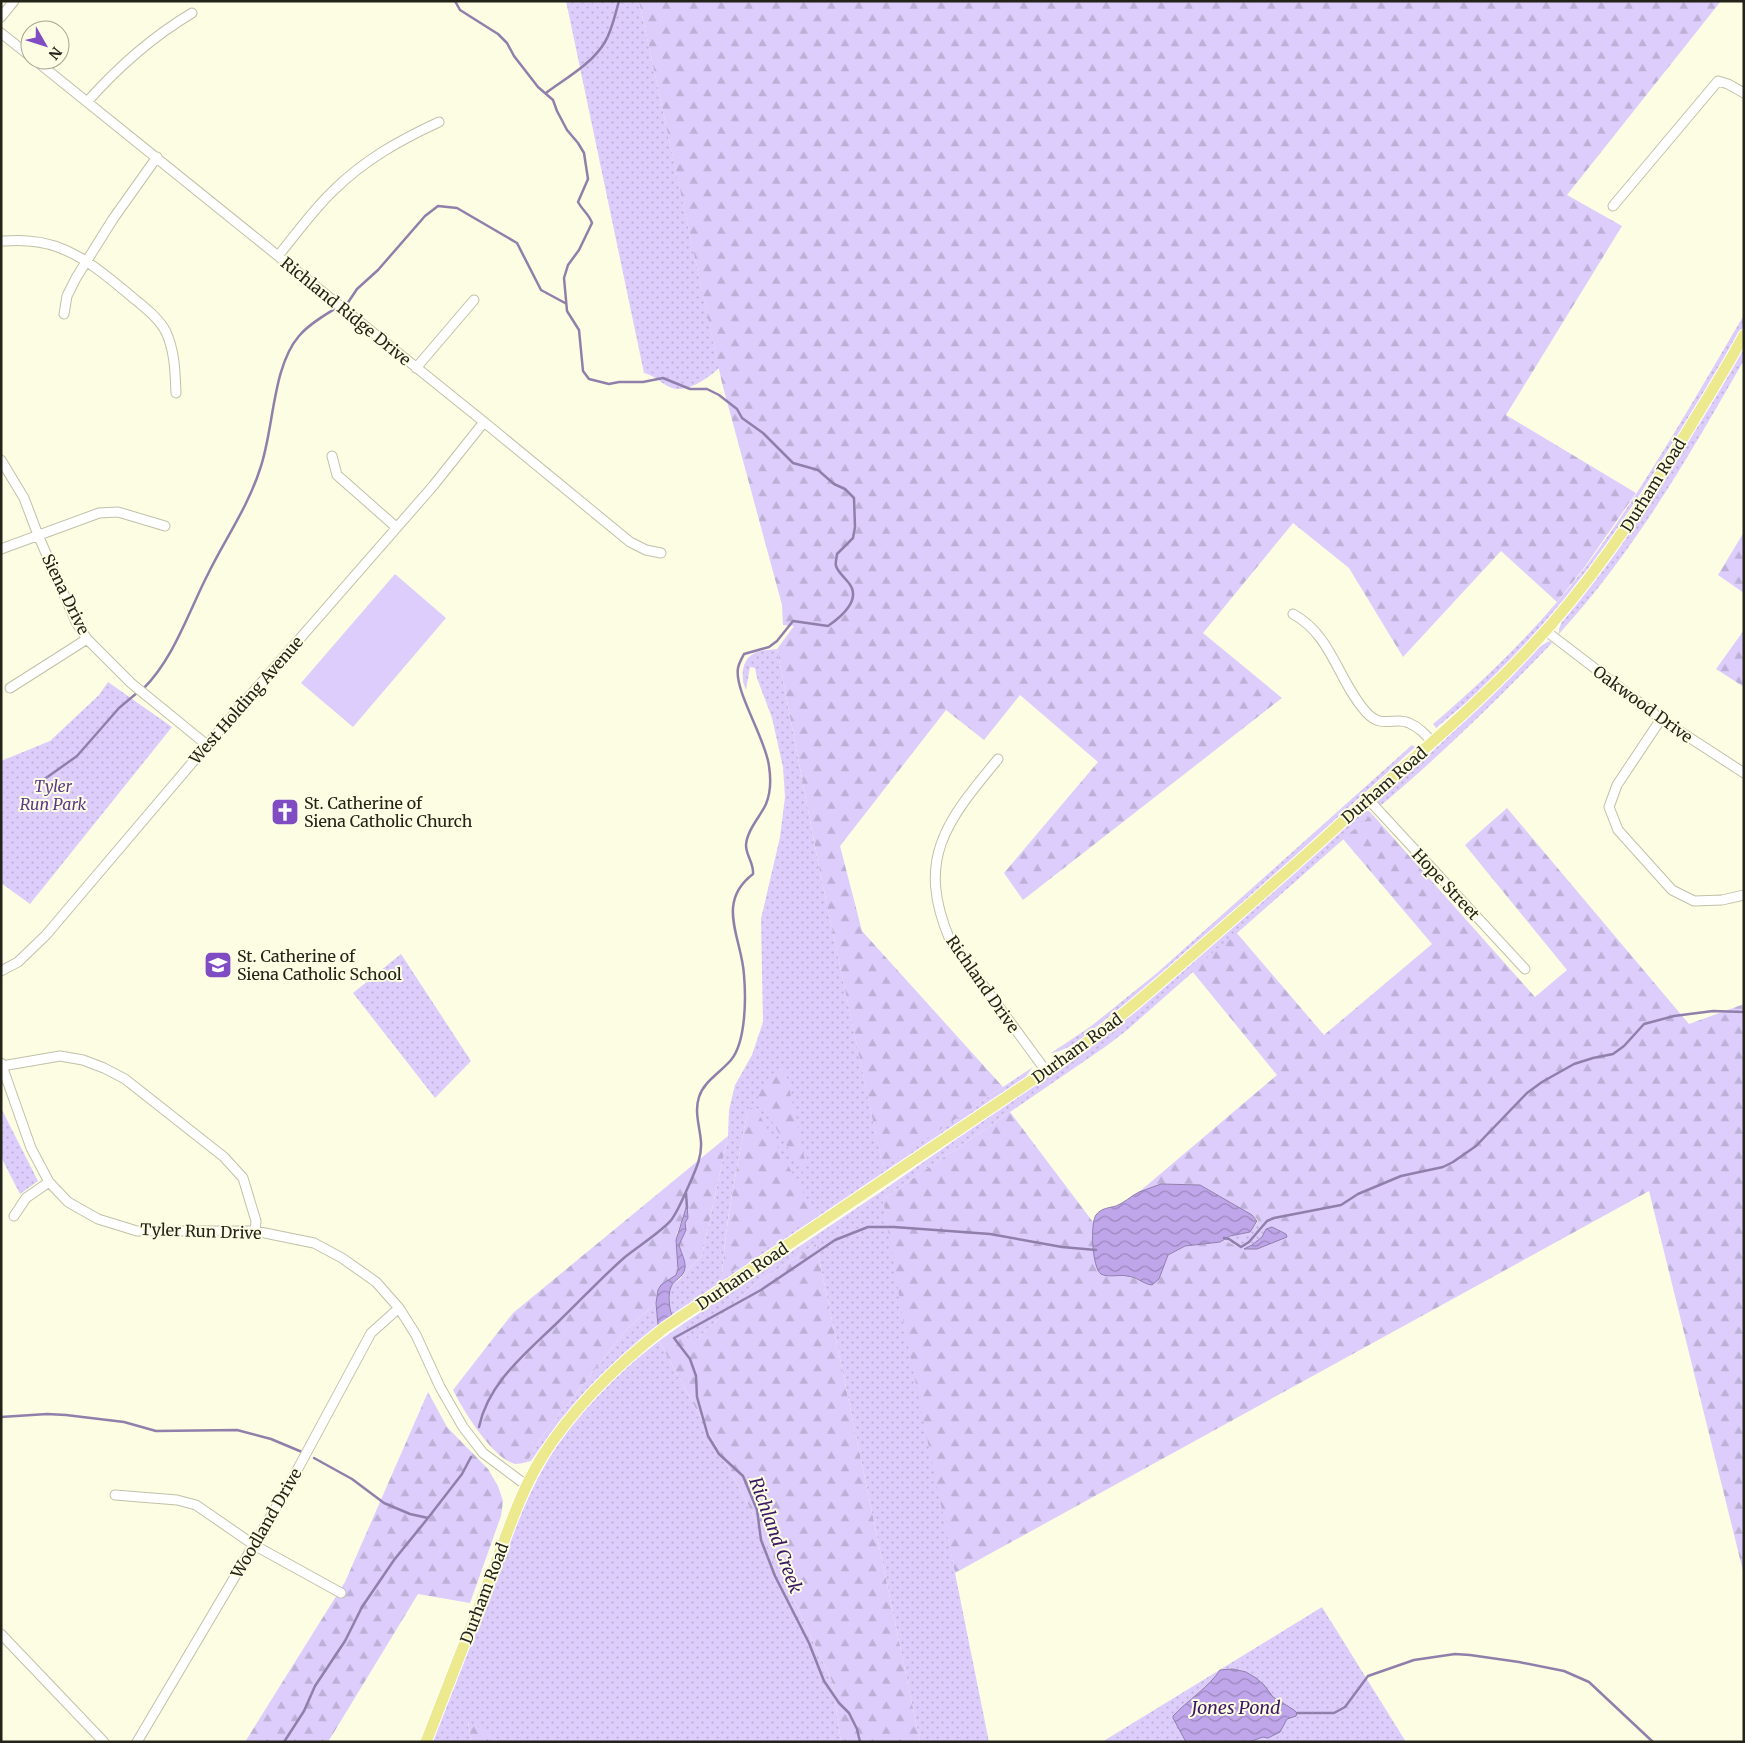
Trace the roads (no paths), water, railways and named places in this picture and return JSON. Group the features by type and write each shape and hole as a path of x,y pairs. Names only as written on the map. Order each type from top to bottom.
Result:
{"main road":[{"name":"Durham Road","path":"426,1742 526,1485 556,1435 603,1380 664,1328 850,1205 1046,1071 1128,1010 1367,798 1432,743 1499,680 1546,631 1590,578 1639,509 1744,335"}],"street":[{"path":"1,18 14,1"},
{"path":"87,102 125,62 166,29 192,13"},
{"path":"1,32 20,48"},
{"name":"Richland Ridge Drive","path":"47,70 630,542 646,550 661,553"},
{"path":"1613,206 1718,81 1744,93"},
{"path":"278,256 332,192 358,168 402,140 440,122"},
{"path":"64,314 67,296 76,278 113,219 157,157"},
{"path":"1,241 30,241 70,252 88,261 152,314 166,331 173,351 176,393"},
{"path":"416,368 474,300"},
{"name":"West Holding Avenue","path":"1,971 18,962 46,935 207,745 433,486 484,422"},
{"path":"332,456 337,475 396,527"},
{"name":"Siena Drive","path":"1,460 24,498 76,622 87,639 131,683 207,745"},
{"path":"1,549 99,513 118,512 165,526"},
{"path":"1293,614 1314,629 1336,662 1351,691 1370,716 1383,722 1407,721 1424,733 1432,743"},
{"name":"Oakwood Drive","path":"1546,631 1661,720 1744,773"},
{"path":"10,688 87,639"},
{"path":"1661,720 1617,785 1609,807 1618,830 1672,890 1694,902 1744,896"},
{"name":"Richland Drive","path":"998,759 949,824 940,846 937,862 936,898 950,940 1046,1071"},
{"name":"Hope Street","path":"1367,798 1524,969"},
{"path":"2,1064 60,1056 83,1060 125,1079 224,1157 242,1178 256,1221 255,1231"},
{"name":"Tyler Run Drive","path":"2,1064 32,1148 49,1182 68,1202 98,1219 137,1231 255,1231 314,1243 342,1258 376,1282 400,1308 416,1335 440,1387 463,1427 483,1453 526,1485"},
{"path":"14,1216 26,1198 49,1182"},
{"name":"Woodland Drive","path":"137,1742 288,1487 371,1333 400,1308"},
{"path":"116,1495 177,1500 196,1505 254,1545 341,1593"},
{"path":"1,1634 104,1742"}],"water":[{"path":"1161,1184 1200,1185 1252,1215 1257,1221 1250,1232 1230,1236 1220,1242 1185,1246 1168,1255 1159,1279 1152,1285 1131,1277 1101,1274 1096,1263 1093,1245 1093,1227 1096,1215 1103,1210 1119,1205 1139,1192"},
{"path":"687,1205 688,1218 685,1223 686,1230 679,1245 685,1268 684,1272 672,1284 670,1290 669,1301 672,1315 658,1325 656,1303 658,1290 661,1285 676,1275 678,1269 676,1240"},
{"path":"1272,1227 1286,1234 1287,1237 1257,1249 1244,1249 1262,1237 1266,1229"},
{"name":"Jones Pond","path":"1233,1669 1246,1672 1256,1678 1273,1697 1294,1710 1297,1713 1296,1716 1287,1719 1280,1732 1268,1738 1263,1737 1249,1742 1186,1742 1173,1716 1210,1682 1220,1670"}],"waterway":[{"name":"Richland Creek","path":"455,1 460,10 498,34 507,43 514,56 538,87 553,100 567,130 584,153 588,179 578,202 592,223 579,250 568,265 564,278 567,311 579,330 583,371 589,379 609,384 643,382 663,378 690,389 707,389 719,395 737,409 742,418 763,433 793,463 818,470 834,484 845,489 854,498 855,527 853,538 837,554 836,561 837,568 852,588 852,601 844,613 828,626 793,621 777,641 769,647 744,654 738,666 738,678 745,702 767,755 770,785 766,804 747,839 746,849 753,874 742,885 735,897 733,909 744,975 745,1007 740,1042 731,1060 701,1091 697,1114 701,1148 694,1175 672,1219 616,1265 521,1357 499,1383 491,1396 479,1427"},
{"path":"546,93 578,70 600,50 610,32 619,1"},
{"path":"344,305 347,304 357,289 378,270 425,216 438,206 457,208 517,243 541,290 565,303"},
{"path":"143,689 154,677 172,649 208,574 249,497 265,453 278,381 290,349 307,328 338,307"},
{"path":"39,783 77,756 119,708 138,692"},
{"path":"1224,1238 1241,1247 1249,1242 1267,1221 1274,1218 1341,1205 1358,1194 1401,1176 1443,1167 1453,1162 1476,1146 1527,1093 1542,1082 1574,1064 1613,1054 1624,1046 1644,1024 1674,1016 1713,1011 1744,1012"},
{"name":"Richland Creek","path":"686,1193 687,1208"},
{"name":"Richland Creek","path":"860,1742 857,1729 849,1713 839,1703 824,1681 809,1643 775,1576 761,1540 757,1510 743,1476 719,1454 708,1436 697,1397 696,1376 690,1359 674,1338 761,1290 835,1240 868,1227 990,1234 1062,1247 1096,1250"},
{"path":"1,1417 47,1414 66,1415 124,1422 156,1431 237,1430 271,1439 302,1452"},
{"path":"284,1742 304,1711 315,1686 345,1641 362,1607 394,1560 462,1474 471,1457"},
{"path":"314,1458 352,1479 384,1503 410,1514 428,1518"},
{"path":"1297,1713 1334,1713 1345,1707 1368,1676 1414,1660 1455,1654 1470,1655 1564,1671 1589,1682 1653,1742"}],"place":[{"name":"St. Catherine of Siena Catholic Church","path":"285,812"},
{"name":"St. Catherine of Siena Catholic School","path":"218,965"}],"park label":[{"name":"Tyler Run Park","path":"53,795"}]}
